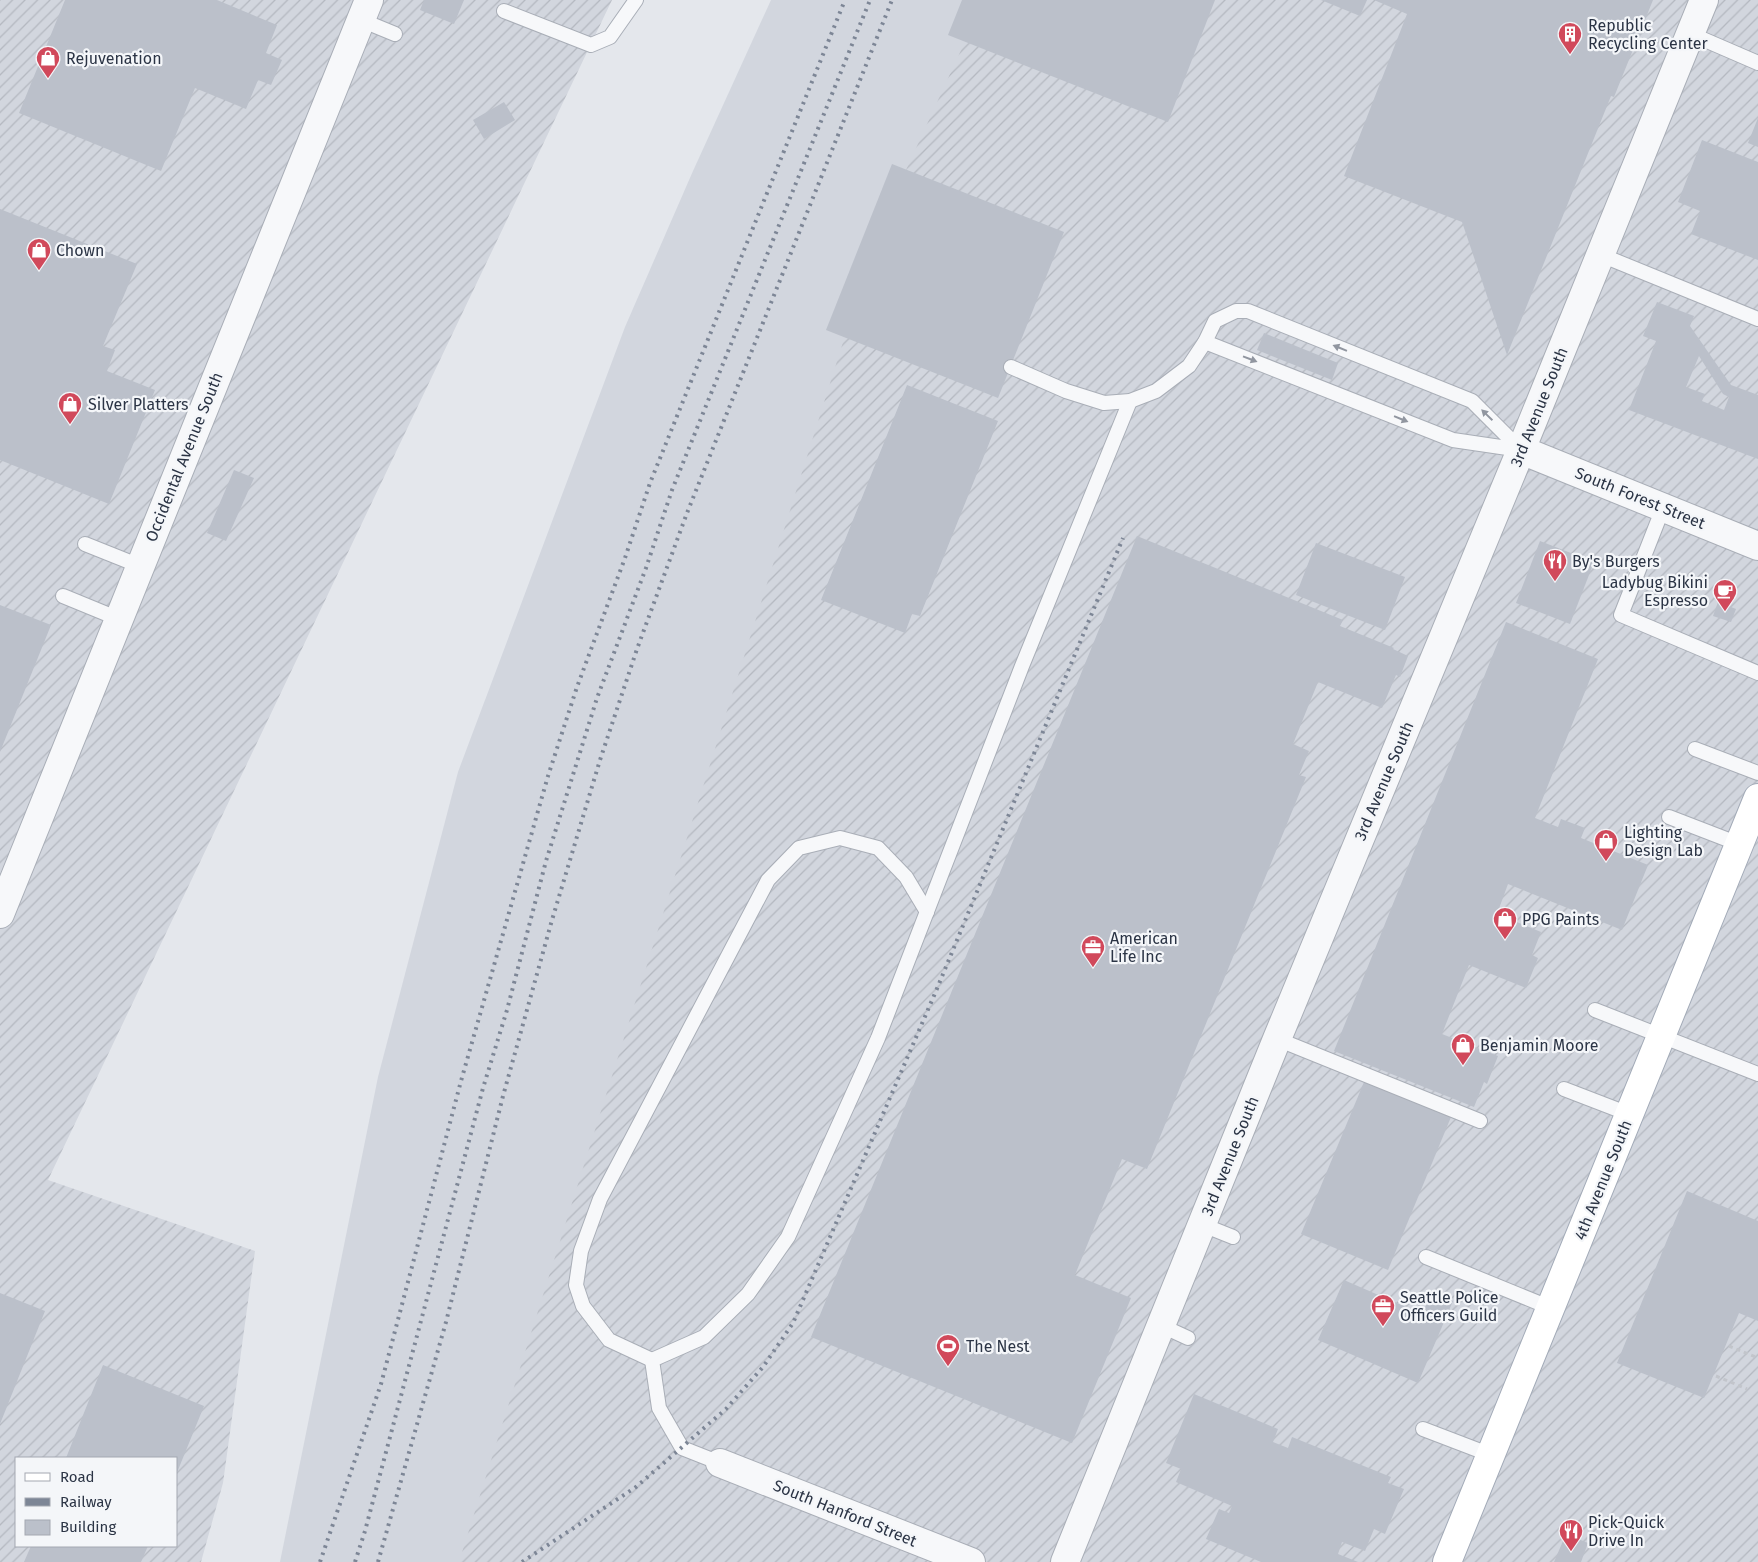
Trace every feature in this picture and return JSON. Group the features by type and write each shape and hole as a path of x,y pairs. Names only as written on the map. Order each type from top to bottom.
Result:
{"main road":[{"name":"4th Avenue South","path":"1448,1562 1758,798"}],"street":[{"name":"3rd Avenue South","path":"1065,1562 1277,1039 1521,450 1704,0"},
{"name":"Occidental Avenue South","path":"0,914 365,10"},
{"name":"South Forest Street","path":"1521,450 1758,546"},
{"name":"South Hanford Street","path":"720,1463 971,1562"}],"lane":[{"path":"504,11 591,45 610,37 636,0"},
{"path":"365,10 395,34"},
{"path":"1691,34 1758,63"},
{"path":"1601,255 1758,319"},
{"path":"1011,366 1066,391 1104,403 1130,401 1156,391 1189,366 1205,342 1215,320 1236,311 1248,311 1472,401 1521,450"},
{"path":"1205,342 1452,440 1521,450"},
{"path":"927,912 906,877 878,848 840,838 799,848 768,880 600,1199 581,1252 576,1285 583,1306 609,1340 652,1360 704,1337 748,1294 788,1237 878,1038 927,912 1022,666 1130,401"},
{"path":"1663,508 1622,615 1758,673"},
{"path":"85,544 140,566"},
{"path":"63,596 119,619"},
{"path":"1695,749 1758,774"},
{"path":"1669,817 1740,844"},
{"path":"1595,1010 1758,1074"},
{"path":"1277,1039 1480,1121"},
{"path":"1564,1089 1630,1114"},
{"path":"1203,1225 1233,1237"},
{"path":"1426,1258 1551,1308"},
{"path":"1162,1326 1188,1338"},
{"path":"652,1360 659,1408 682,1448 720,1463"},
{"path":"1423,1429 1491,1455"}],"path":[{"path":"1729,1346 1758,1358"},
{"path":"1716,1376 1747,1389"}],"shaded area":[{"path":"0,0 612,0 48,1180 255,1251 223,1483 201,1562 0,1562"},
{"path":"771,0 983,0 461,1562 280,1562 378,1077 458,772 625,327 693,171"},
{"path":"984,0 1758,0 1758,1562 459,1562 878,231"}],"building":[{"path":"65,0 217,0 277,25 266,53 282,60 271,85 258,80 246,109 195,88 161,171 19,113"},
{"path":"424,0 464,0 454,24 420,10"},
{"path":"962,0 1215,0 1168,122 948,35"},
{"path":"1321,0 1367,0 1360,16"},
{"path":"1374,0 1653,0 1614,97 1611,96 1507,355 1462,222 1344,176 1407,14"},
{"path":"504,102 515,120 484,139 473,120"},
{"path":"1758,118 1758,147 1748,143"},
{"path":"1702,140 1758,162 1758,260 1691,234 1700,211 1678,202"},
{"path":"892,164 1064,232 998,398 826,330"},
{"name":"Silver Platters","path":"0,209 137,264 103,346 115,350 107,371 155,390 109,504 0,460"},
{"path":"1657,302 1694,316 1690,326 1731,385 1758,395 1758,459 1629,410 1656,341 1643,336","holes":["1699,356 1723,394 1729,397 1724,410 1702,401 1705,394 1686,387"]},
{"path":"1264,333 1338,363 1332,380 1257,350"},
{"path":"907,385 998,421 920,616 912,614 905,633 821,600"},
{"path":"234,470 254,478 226,541 207,533"},
{"path":"1137,536 1343,620 1340,626 1394,648 1408,656 1400,677 1396,675 1382,708 1318,682 1293,744 1309,751 1299,775 1306,777 1147,1169 1122,1159 1075,1275 1131,1298 1072,1443 811,1337"},
{"name":"By's Burgers","path":"1540,541 1594,562 1570,624 1516,603"},
{"path":"1316,543 1405,577 1385,630 1296,595"},
{"name":"Ladybug Bikini Espresso","path":"1718,602 1736,609 1731,622 1713,616"},
{"path":"0,605 51,625 0,752"},
{"path":"1506,622 1598,659 1535,818 1558,827 1561,819 1585,828 1581,838 1648,865 1622,930 1508,884 1497,914 1541,932 1532,955 1538,958 1526,988 1469,965 1442,1034 1498,1056 1487,1084 1484,1082 1474,1107 1334,1051"},
{"path":"1364,1082 1451,1117 1388,1270 1301,1234"},
{"path":"1687,1191 1758,1221 1758,1321 1739,1313 1704,1398 1617,1363"},
{"name":"Seattle Police Officers Guild","path":"1344,1280 1422,1314 1432,1292 1453,1301 1418,1383 1318,1340"},
{"path":"0,1293 45,1311 0,1424"},
{"path":"103,1365 204,1406 178,1470 178,1457 66,1457"},
{"path":"1194,1394 1278,1429 1273,1442 1288,1448 1292,1437 1391,1477 1388,1483 1404,1489 1385,1534 1374,1529 1365,1551 1342,1542 1338,1554 1358,1562 1261,1562 1206,1539 1219,1509 1229,1513 1232,1506 1176,1482 1181,1469 1166,1463"},
{"name":"Pick-Quick Drive In","path":"1566,1534 1588,1543 1581,1562 1554,1562"},
{"path":"31,1547 148,1547 141,1562 24,1562"}],"railway":[{"path":"320,1562 381,1384 461,1081 548,776 577,687 625,558 650,483 845,0"},
{"path":"355,1562 365,1531 483,1088 507,1010 546,861 597,698 646,568 672,490 870,0"},
{"path":"378,1562 446,1322 503,1096 552,920 600,760 637,649 687,513 892,0"},
{"path":"522,1562 636,1487 726,1409 763,1367 793,1323 936,991 1123,538"}],"place":[{"name":"Republic Recycling Center","path":"1570,55"},
{"name":"Rejuvenation","path":"48,79"},
{"name":"Chown","path":"39,271"},
{"name":"Silver Platters","path":"70,425"},
{"name":"By's Burgers","path":"1555,582"},
{"name":"Ladybug Bikini Espresso","path":"1725,612"},
{"name":"Lighting Design Lab","path":"1606,862"},
{"name":"PPG Paints","path":"1505,940"},
{"name":"American Life Inc","path":"1093,968"},
{"name":"Benjamin Moore","path":"1463,1066"},
{"name":"Seattle Police Officers Guild","path":"1383,1327"},
{"name":"The Nest","path":"948,1367"},
{"name":"Pick-Quick Drive In","path":"1571,1552"}]}
